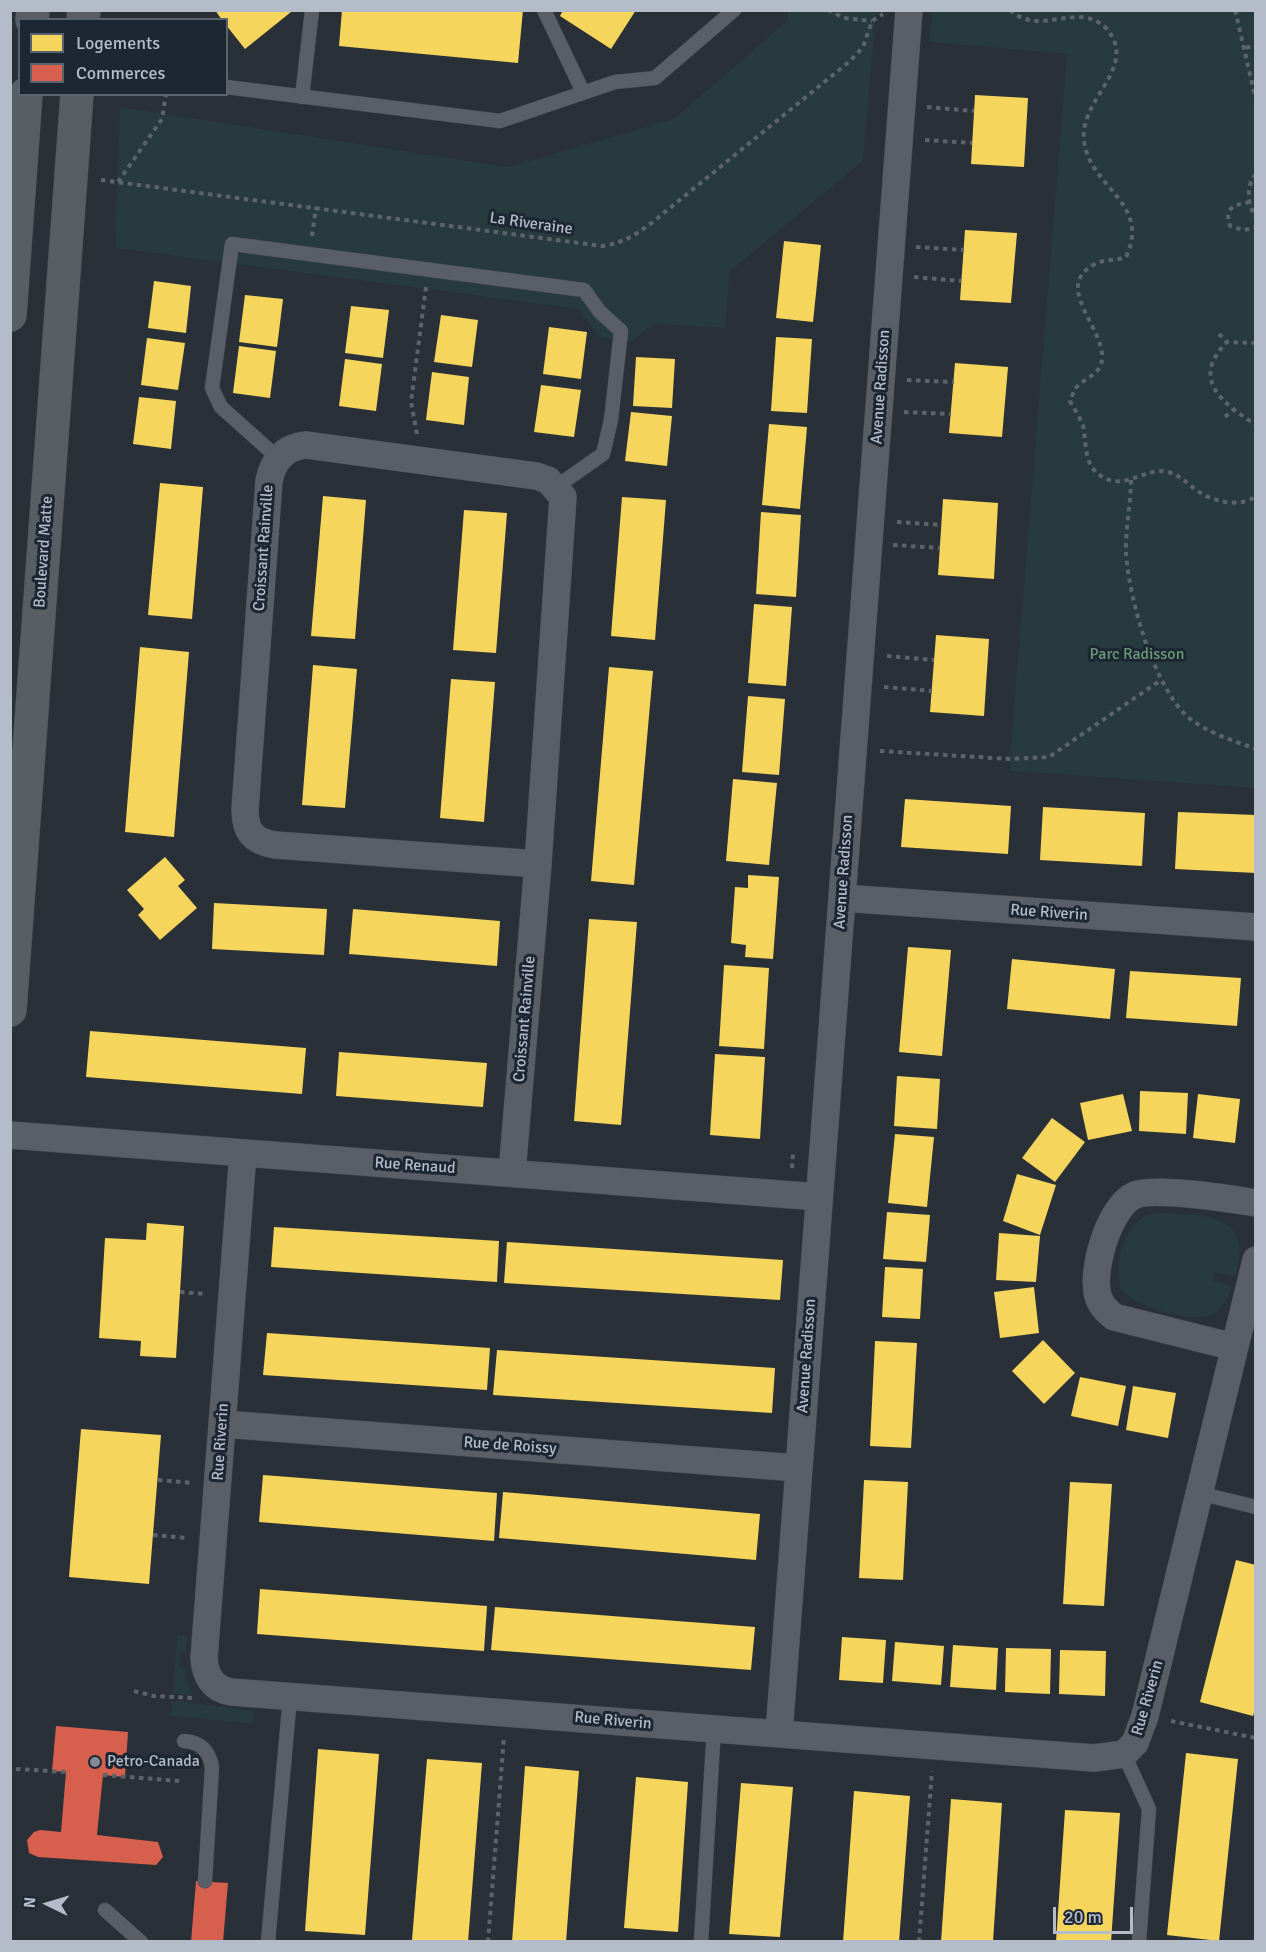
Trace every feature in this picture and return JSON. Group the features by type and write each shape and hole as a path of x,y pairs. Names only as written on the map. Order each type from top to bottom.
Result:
{"main road":[{"path":"10,315 26,96"},
{"name":"Boulevard Matte","path":"10,1010 77,96"}],"street":[{"name":"Avenue Radisson","path":"779,1733 853,750 896,12"},
{"path":"278,458 289,448 306,445 536,476 548,480 556,487"},
{"name":"Croissant Rainville","path":"278,458 269,482 247,774 245,819 250,835 263,843 275,845 538,864"},
{"name":"Croissant Rainville","path":"512,1173 564,510 563,497 556,487"},
{"name":"Rue Riverin","path":"842,898 1256,927"},
{"name":"Rue Renaud","path":"10,1134 819,1197"},
{"name":"Rue Riverin","path":"243,1153 204,1658 208,1677 224,1691 1094,1758 1124,1754 1135,1743 1145,1716 1256,1260"},
{"path":"1234,1347 1114,1317 1099,1299 1099,1265 1108,1229 1121,1206 1134,1196 1159,1193 1256,1203"},
{"name":"Rue de Roissy","path":"223,1424 798,1468"}],"lane":[{"path":"302,97 312,10"},
{"path":"544,10 583,92"},
{"path":"228,87 500,121 615,82 655,78 734,10"},
{"path":"278,458 221,407 212,388 232,244 584,290 600,312 621,331 611,420 603,454 556,487"},
{"path":"1198,1493 1256,1507"},
{"path":"268,1941 290,1697"},
{"path":"701,1941 714,1728"},
{"path":"184,1741 199,1744 210,1759 212,1767 205,1881"},
{"path":"1124,1754 1149,1809 1139,1941"},
{"path":"105,1910 141,1941"}],"path":[{"path":"828,10 844,18 872,21 896,12"},
{"path":"1010,10 1020,19 1032,21 1075,12 1100,21 1112,37 1116,61 1110,77 1090,106 1084,140 1087,152 1109,187 1121,199 1132,224 1132,245 1123,258"},
{"path":"1235,10 1246,48 1256,100"},
{"name":"La Riveraine","path":"95,179 602,246 622,242 654,221 850,61 863,47 872,21"},
{"path":"1246,48 1256,45"},
{"path":"1110,77 1115,80"},
{"path":"118,182 162,119 166,96"},
{"path":"1084,140 1091,139"},
{"path":"1256,174 1248,186 1250,202 1256,218"},
{"path":"1250,202 1234,205 1228,209 1227,216 1230,226 1256,228"},
{"path":"310,254 316,207"},
{"path":"1123,258 1099,260 1083,272 1077,286 1080,302 1105,361 1096,373 1076,388 1070,401 1082,423 1086,454 1093,468 1103,477 1121,483 1166,471 1182,477 1198,491 1214,498 1237,503 1256,495"},
{"path":"1123,258 1127,263"},
{"path":"416,440 418,426 411,402 426,284"},
{"path":"1219,334 1227,342 1256,343"},
{"path":"1227,342 1218,352 1211,370 1213,389 1224,404 1256,424"},
{"path":"1225,417 1233,410"},
{"path":"1131,480 1126,551 1132,597 1161,680 1176,703 1190,718 1227,739 1256,749"},
{"path":"853,750 1010,759 1049,757 1161,680"},
{"path":"158,1480 218,1485"},
{"path":"153,1535 213,1540"},
{"path":"134,1691 154,1696 195,1698"},
{"path":"488,1941 506,1713"},
{"path":"1145,1716 1256,1738"},
{"path":"919,1941 933,1746"},
{"path":"16,1769 66,1772"},
{"path":"103,1775 180,1781"}],"green space":[{"path":"788,11 876,11 863,161 730,271 725,328 653,324 632,341 600,338 579,309 115,248 120,107 508,167 674,119 788,20"},
{"name":"Parc Radisson","path":"932,11 1255,11 1255,788 1009,771 1067,54 929,42"},
{"path":"1167,1213 1212,1218 1231,1228 1237,1237 1240,1252 1235,1277 1214,1272 1213,1281 1232,1286 1224,1304 1215,1313 1194,1317 1167,1313 1140,1303 1122,1291 1118,1273 1120,1253 1127,1234 1145,1216"},
{"path":"177,1635 187,1636 186,1653 180,1653 179,1667 185,1668 186,1681 193,1695 173,1694"},
{"path":"172,1700 254,1711 253,1724 171,1716"}],"building: Logements":[{"path":"215,10 290,10 291,12 245,49 228,28 228,18 221,18"},
{"path":"342,10 523,10 518,63 339,46"},
{"path":"563,10 636,10 611,49 560,16"},
{"path":"975,95 1028,98 1024,167 971,164"},
{"path":"965,230 1017,233 1011,303 960,300"},
{"path":"784,241 821,245 813,322 776,318"},
{"path":"154,281 191,286 186,333 148,328"},
{"path":"245,295 283,299 277,347 239,342"},
{"path":"351,306 389,310 383,358 345,353"},
{"path":"441,315 478,320 472,367 434,362"},
{"path":"549,327 587,332 581,379 543,374"},
{"path":"776,337 812,339 807,413 771,411"},
{"path":"147,338 185,343 178,390 141,385"},
{"path":"239,346 276,351 270,398 233,393"},
{"path":"636,357 675,359 672,408 633,406"},
{"path":"345,359 382,364 376,411 339,406"},
{"path":"955,363 1008,367 1002,437 949,433"},
{"path":"432,372 469,377 464,425 426,420"},
{"path":"541,385 581,390 574,437 534,432"},
{"path":"139,397 176,401 171,449 133,444"},
{"path":"631,412 672,416 667,466 625,461"},
{"path":"769,424 807,427 800,509 762,505"},
{"path":"160,483 203,487 192,619 148,615"},
{"path":"323,496 366,500 355,639 311,636"},
{"path":"622,497 666,500 655,640 611,636"},
{"path":"943,499 998,503 994,579 938,575"},
{"path":"464,510 507,513 496,653 453,650"},
{"path":"761,512 801,515 796,597 756,594"},
{"path":"754,604 792,607 786,686 748,683"},
{"path":"936,635 989,639 984,716 930,712"},
{"path":"140,647 189,652 174,837 125,832"},
{"path":"313,665 357,669 345,808 302,805"},
{"path":"609,667 653,671 634,885 591,881"},
{"path":"451,679 495,682 484,822 440,818"},
{"path":"748,696 785,699 779,775 742,772"},
{"path":"733,779 777,783 769,865 726,861"},
{"path":"905,799 1011,806 1008,854 901,847"},
{"path":"1043,807 1145,813 1142,866 1040,860"},
{"path":"1178,812 1256,815 1256,873 1175,869"},
{"path":"165,857 185,880 178,886 197,908 160,940 138,915 144,909 127,890"},
{"path":"748,875 779,877 773,959 745,957 746,945 731,943 735,887 748,888"},
{"path":"214,903 327,909 324,955 212,949"},
{"path":"353,909 500,921 497,966 349,954"},
{"path":"589,919 637,922 621,1125 574,1121"},
{"path":"908,947 951,950 942,1056 899,1052"},
{"path":"1012,959 1115,969 1110,1019 1007,1009"},
{"path":"724,965 769,968 764,1049 719,1046"},
{"path":"1130,971 1241,978 1237,1026 1126,1018"},
{"path":"90,1031 306,1048 302,1094 86,1077"},
{"path":"339,1052 487,1063 483,1107 336,1096"},
{"path":"715,1054 765,1057 760,1139 710,1135"},
{"path":"897,1076 940,1079 937,1129 894,1126"},
{"path":"1140,1091 1188,1093 1186,1134 1139,1131"},
{"path":"1123,1094 1132,1131 1088,1140 1080,1103"},
{"path":"1198,1094 1240,1099 1235,1143 1193,1138"},
{"path":"1052,1118 1085,1142 1055,1182 1022,1158"},
{"path":"895,1134 934,1137 927,1207 888,1203"},
{"path":"1017,1174 1056,1185 1040,1235 1003,1221"},
{"path":"887,1212 930,1215 926,1262 883,1259"},
{"path":"147,1223 184,1226 176,1358 140,1356 141,1341 99,1338 105,1238 146,1240"},
{"path":"274,1227 499,1241 497,1282 271,1267"},
{"path":"999,1233 1040,1236 1036,1282 996,1280"},
{"path":"507,1242 783,1260 780,1300 504,1283"},
{"path":"885,1267 923,1269 920,1319 882,1317"},
{"path":"1034,1287 1039,1333 1000,1338 994,1292"},
{"path":"267,1333 490,1348 487,1390 263,1375"},
{"path":"1043,1340 1075,1373 1044,1404 1012,1371"},
{"path":"875,1341 917,1343 911,1448 870,1446"},
{"path":"497,1350 775,1368 772,1413 493,1395"},
{"path":"1080,1377 1126,1386 1118,1426 1071,1416"},
{"path":"1133,1386 1176,1393 1168,1438 1126,1430"},
{"path":"81,1429 161,1435 149,1584 69,1577"},
{"path":"263,1475 497,1493 494,1541 259,1522"},
{"path":"864,1480 908,1482 903,1580 859,1578"},
{"path":"1070,1482 1112,1484 1104,1606 1063,1604"},
{"path":"503,1492 760,1514 756,1560 499,1538"},
{"path":"1236,1560 1256,1565 1256,1706 1253,1716 1200,1702"},
{"path":"260,1589 487,1606 484,1651 257,1634"},
{"path":"495,1607 755,1627 751,1670 491,1650"},
{"path":"842,1637 886,1640 883,1683 839,1680"},
{"path":"895,1642 944,1646 941,1685 892,1681"},
{"path":"953,1645 998,1648 996,1690 950,1687"},
{"path":"1006,1648 1051,1649 1050,1694 1005,1692"},
{"path":"1060,1650 1106,1651 1105,1696 1059,1694"},
{"path":"318,1749 379,1754 365,1935 305,1931"},
{"path":"1186,1753 1238,1759 1219,1941 1167,1935"},
{"path":"427,1759 482,1763 468,1942 412,1940"},
{"path":"525,1766 579,1771 566,1942 512,1942"},
{"path":"636,1777 688,1782 678,1932 624,1928"},
{"path":"741,1783 793,1787 780,1937 729,1934"},
{"path":"854,1791 910,1796 899,1942 843,1942"},
{"path":"951,1799 1002,1803 993,1942 941,1942"},
{"path":"1065,1810 1120,1813 1111,1942 1056,1942"}],"building: Commerces":[{"path":"56,1726 128,1732 125,1777 103,1775 97,1835 158,1842 163,1857 156,1865 38,1857 29,1853 27,1840 34,1832 40,1830 61,1832 66,1772 52,1771"},
{"path":"196,1881 228,1883 223,1942 191,1942"}],"place":[{"name":"Petro-Canada","path":"95,1762"}]}
